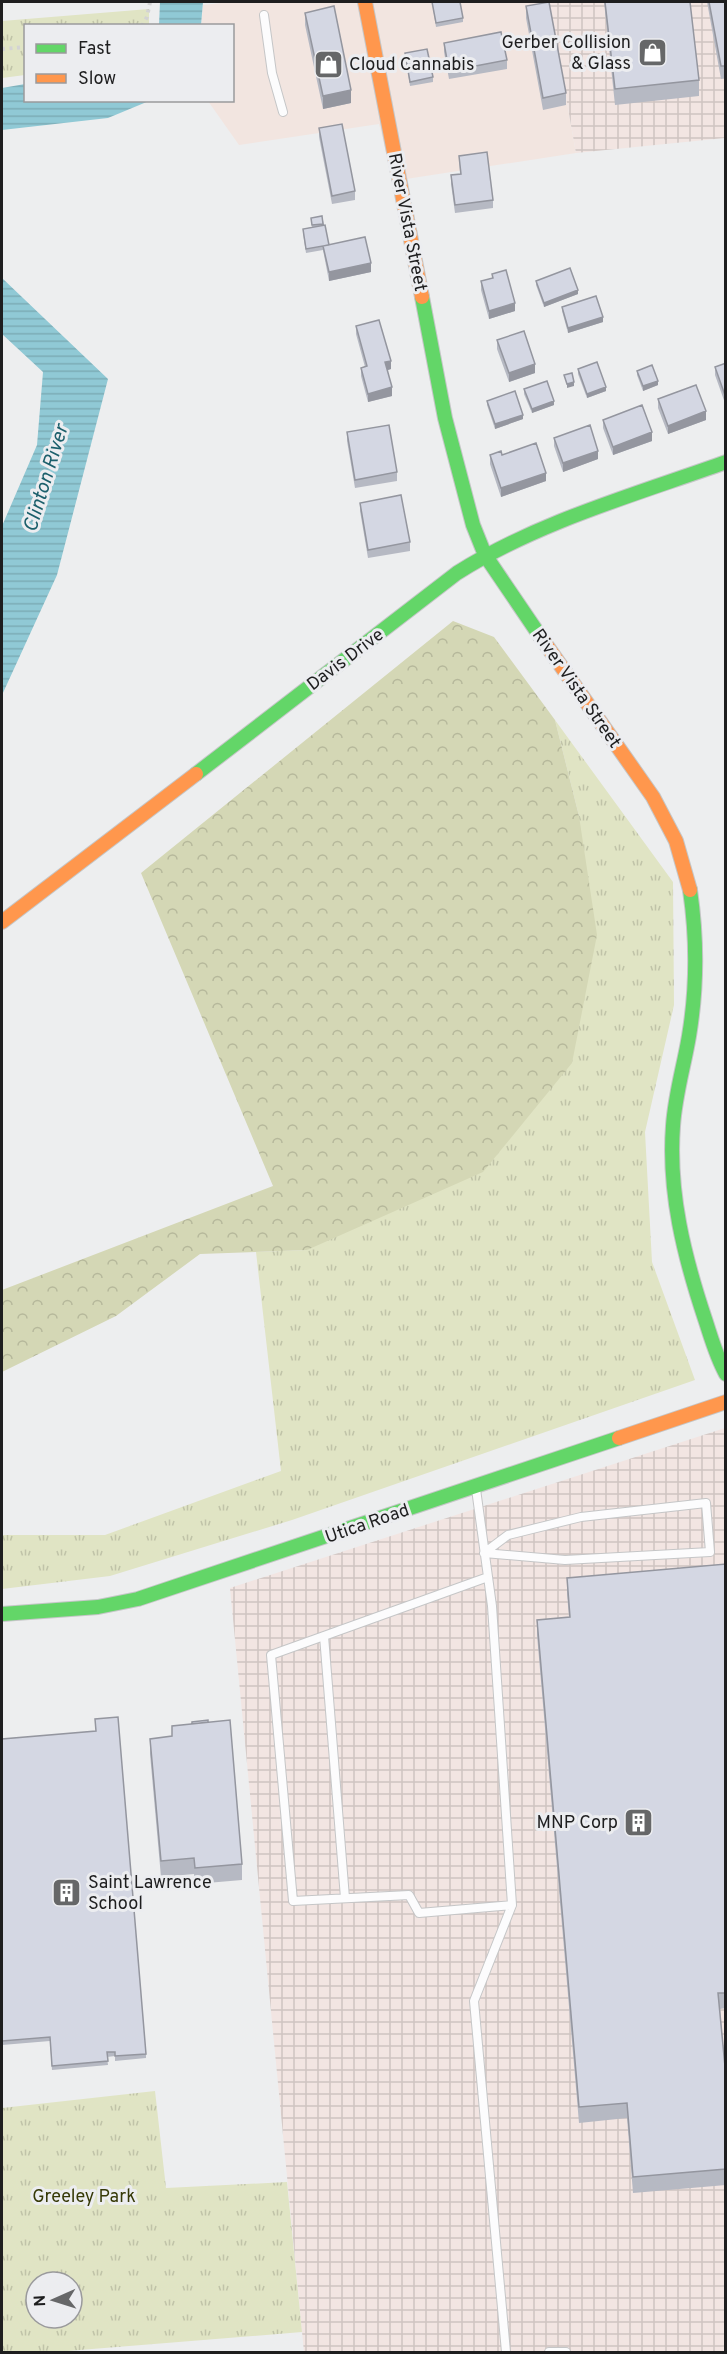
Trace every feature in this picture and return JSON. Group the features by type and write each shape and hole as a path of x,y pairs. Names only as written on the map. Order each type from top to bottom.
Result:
{"street":[{"name":"River Vista Street","path":"365,2 438,384 473,525 485,555 503,584 640,778 665,819 690,884 696,946 695,981 690,1032 676,1096 671,1155 673,1193 677,1225 694,1288 726,1374"},
{"name":"Davis Drive","path":"2,922 457,573 485,555 574,517 726,462"},
{"name":"Utica Road","path":"2,1614 98,1607 138,1599 726,1402"}],"lane":[{"path":"264,15 272,73 283,112"},
{"path":"476,1486 492,1618 512,1905 474,2001 506,2352"},
{"path":"706,1503 710,1552 565,1560 484,1553 508,1535 581,1517 706,1503"},
{"path":"488,1577 271,1655 293,1901 409,1895 419,1913 512,1905"},
{"path":"324,1636 345,1898"},
{"path":"549,2352 566,2352"}],"path":[{"path":"143,24 150,2"},
{"path":"2,49 24,47"}],"shaded area":[{"path":"230,2 549,2 576,153 393,181 379,124 239,145 209,102 234,102 234,24 201,24 203,5"},
{"path":"549,2 725,2 725,138 576,153"},
{"name":"MNP Corp","path":"725,1428 725,2352 304,2352 230,1588"}],"green space":[{"path":"149,9 149,24 24,24 24,75 2,78 2,21"},
{"path":"453,621 494,637 555,720 579,816 597,935 572,1063 483,1172 307,1250 200,1254 116,1316 2,1372 2,1290 273,1186 141,873"},
{"path":"555,720 673,882 674,1005 645,1132 652,1262 695,1380 292,1520 110,1576 2,1589 2,1535 105,1535 281,1471 256,1252 307,1250 579,816"},
{"name":"Greeley Park","path":"155,2091 166,2188 287,2182 302,2332 55,2352 2,2352 2,2108"}],"water":[{"path":"160,2 203,2 201,24 159,24"},
{"path":"24,84 24,102 147,102 108,118 2,130 2,88"},
{"name":"Clinton River","path":"2,278 108,379 57,575 2,695 2,526 37,445 43,372 2,334"}],"building":[{"path":"432,2 460,2 463,18 436,23"},
{"path":"549,2 566,93 543,98 526,6"},
{"name":"Gerber Collision & Glass","path":"605,2 690,2 699,80 615,89"},
{"path":"709,2 726,2 726,66 721,66"},
{"name":"Cloud Cannabis","path":"334,6 351,90 323,96 305,13"},
{"path":"501,32 507,60 449,71 444,43"},
{"path":"427,49 433,77 410,82 405,53"},
{"path":"342,124 355,191 332,196 319,128"},
{"path":"487,152 493,200 455,205 451,175 461,174 459,156"},
{"path":"322,216 323,224 312,225 311,218"},
{"path":"325,225 329,245 306,249 303,229"},
{"path":"365,237 371,263 329,272 323,246"},
{"path":"570,268 578,290 544,303 536,281"},
{"path":"506,270 515,303 489,311 481,281 493,278 492,274"},
{"path":"596,296 603,317 568,328 562,307"},
{"path":"379,320 391,361 385,362 392,387 368,394 361,368 367,366 356,326"},
{"path":"524,331 535,364 509,373 497,340"},
{"path":"597,362 606,387 587,394 578,369"},
{"path":"726,363 726,398 715,367"},
{"path":"652,365 658,381 643,386 637,371"},
{"path":"572,373 574,382 567,384 564,375"},
{"path":"547,381 554,401 532,409 524,389"},
{"path":"696,385 706,411 668,426 658,399"},
{"path":"515,391 523,415 495,424 487,401"},
{"path":"642,405 652,432 613,447 603,420"},
{"path":"389,425 397,472 355,480 347,432"},
{"path":"590,425 598,451 563,463 554,438"},
{"path":"536,443 546,473 501,488 490,455 501,451 502,455"},
{"path":"401,495 410,542 368,550 360,503"},
{"name":"MNP Corp","path":"726,1564 726,1993 718,1993 726,2077 726,2169 633,2177 627,2103 579,2107 537,1620 570,1617 567,1578"},
{"name":"Saint Lawrence School","path":"118,1717 146,2054 115,2056 115,2052 107,2052 108,2061 52,2066 50,2037 2,2041 2,1739 96,1731 95,1719"},
{"path":"208,1720 208,1722 192,1724 192,1722"},
{"path":"230,1720 242,1864 195,1868 194,1858 161,1861 150,1739 172,1736 172,1726"}],"traffic: fast":[{"path":"422,297 445,418 473,525 485,555 542,639"},
{"path":"196,774 457,573 488,555 554,524 726,462"},
{"path":"690,890 694,926 695,981 692,1018 674,1114 673,1175 679,1224 690,1272 714,1346 726,1374"},
{"path":"2,1614 98,1607 138,1599 619,1438"}],"traffic: slow":[{"path":"365,2 422,297"},
{"path":"542,639 653,797 676,841 690,890"},
{"path":"2,922 196,774"},
{"path":"619,1438 726,1402"}],"place":[{"name":"Gerber Collision & Glass","path":"652,52"},
{"name":"Cloud Cannabis","path":"328,64"},
{"name":"MNP Corp","path":"639,1822"},
{"name":"Saint Lawrence School","path":"67,1892"}]}
